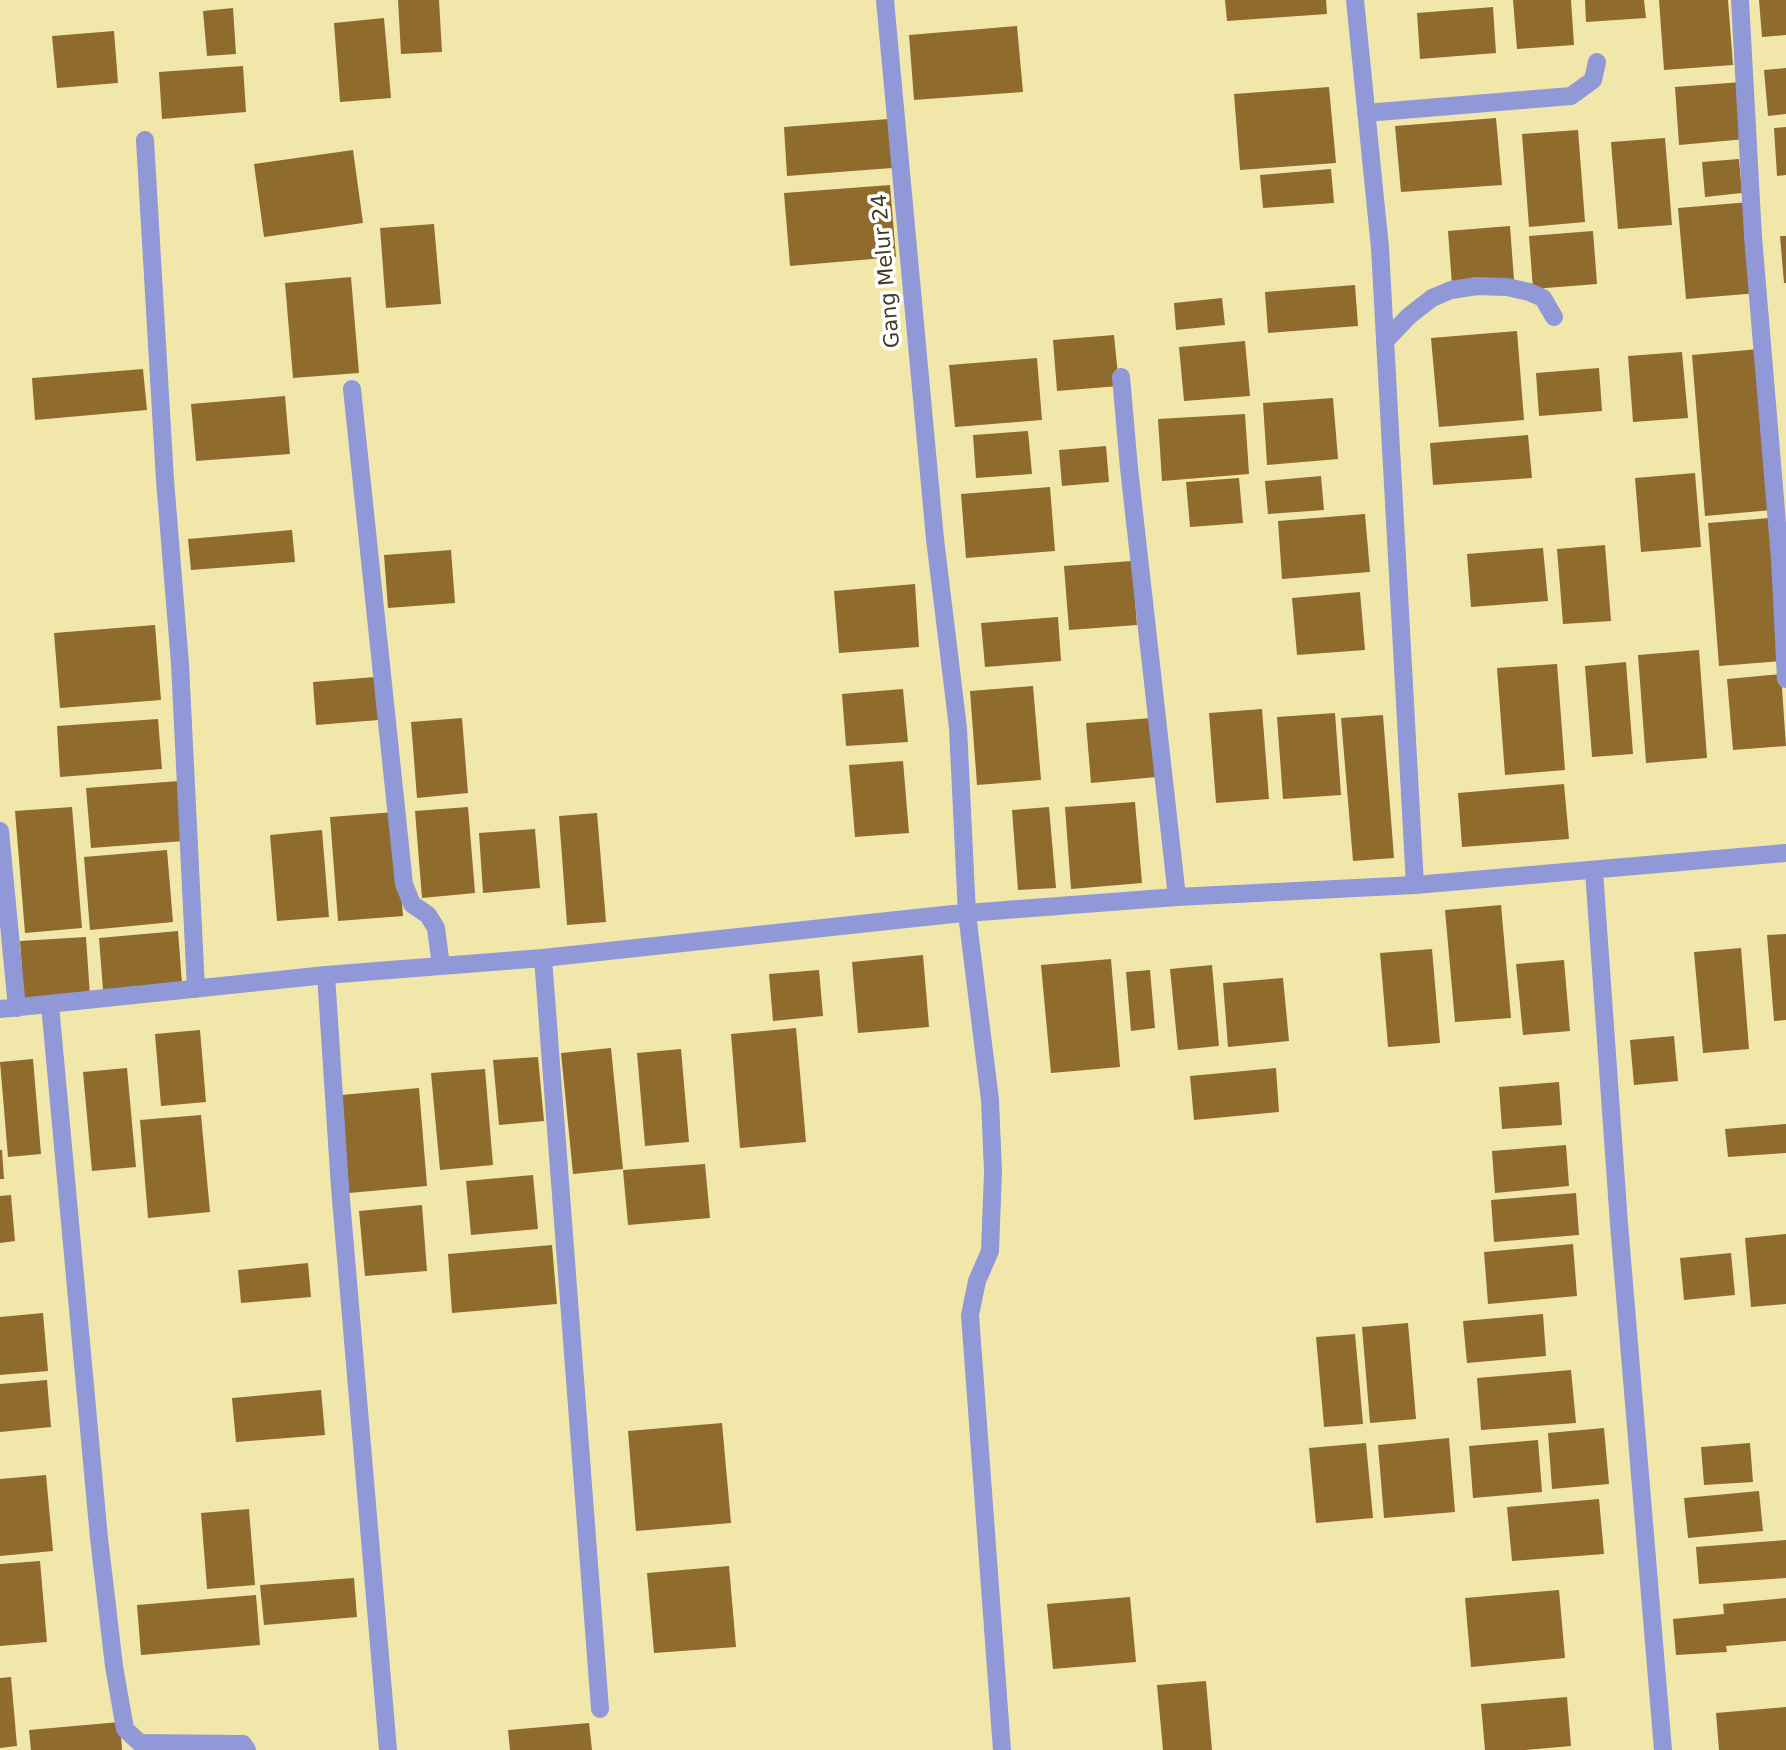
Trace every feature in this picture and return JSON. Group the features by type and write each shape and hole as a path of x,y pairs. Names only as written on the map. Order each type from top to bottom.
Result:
{"street":[{"name":"Gang Melur 24","path":"885,0 935,539 958,728 967,914 990,1100 993,1172 990,1251 977,1281 970,1315 1002,1750"},
{"path":"1355,0 1389,337 1415,885"},
{"path":"1740,0 1786,678"},
{"path":"1366,113 1571,96 1593,80 1597,62"},
{"path":"145,140 165,480 180,664 196,989"},
{"path":"1389,337 1409,316 1432,298 1451,290 1477,286 1529,292 1543,298 1554,317"},
{"path":"1121,377 1177,897"},
{"path":"352,388 404,884 412,904 428,915 436,928 441,966"},
{"path":"0,831 8,1008 326,975 543,958 967,914 1177,897 1415,885 1786,853"},
{"path":"1594,871 1620,1238 1663,1750"},
{"path":"543,958 600,1709"},
{"path":"326,975 340,1188 388,1750"},
{"path":"50,1005 99,1538 114,1666 125,1729 140,1743 243,1744 247,1750"}],"building":[{"path":"398,0 439,0 442,52 401,54"},
{"path":"1225,0 1326,0 1327,14 1227,21"},
{"path":"1513,0 1571,0 1574,45 1517,49"},
{"path":"1585,0 1644,0 1646,18 1586,22"},
{"path":"1659,0 1728,0 1733,65 1664,70"},
{"path":"1759,0 1786,0 1786,35 1762,37"},
{"path":"1493,7 1496,53 1420,59 1417,13"},
{"path":"233,8 236,54 207,56 203,11"},
{"path":"384,18 391,98 340,102 334,23"},
{"path":"1017,26 1023,92 914,100 909,35"},
{"path":"114,31 118,83 57,88 52,36"},
{"path":"243,66 246,112 162,119 159,72"},
{"path":"1786,68 1786,114 1768,116 1764,70"},
{"path":"1742,82 1746,139 1679,145 1675,87"},
{"path":"1329,87 1336,163 1240,170 1234,94"},
{"path":"1496,118 1502,185 1401,192 1395,126"},
{"path":"889,119 892,168 787,176 784,127"},
{"path":"1786,127 1786,175 1777,176 1774,128"},
{"path":"1578,130 1585,222 1529,227 1522,134"},
{"path":"1665,138 1672,225 1618,229 1611,142"},
{"path":"353,150 363,223 264,237 254,164"},
{"path":"1739,159 1742,193 1705,197 1702,162"},
{"path":"1331,169 1334,203 1263,208 1260,175"},
{"path":"890,185 896,257 790,266 784,193"},
{"path":"1750,202 1758,293 1686,299 1678,208"},
{"path":"434,224 441,304 386,308 380,228"},
{"path":"1510,226 1514,280 1452,285 1448,231"},
{"path":"1593,231 1597,284 1533,289 1529,236"},
{"path":"1780,236 1786,236 1786,283 1784,283"},
{"path":"351,277 359,373 293,378 285,283"},
{"path":"1355,285 1358,326 1268,333 1265,292"},
{"path":"1222,298 1225,325 1176,330 1174,303"},
{"path":"1517,331 1524,420 1439,427 1431,338"},
{"path":"1114,335 1119,386 1057,391 1053,340"},
{"path":"1245,341 1250,396 1184,401 1179,347"},
{"path":"1759,349 1772,510 1705,516 1692,355"},
{"path":"1682,352 1688,418 1633,422 1628,356"},
{"path":"1037,358 1042,420 955,427 949,365"},
{"path":"1599,368 1602,411 1539,416 1536,373"},
{"path":"143,369 147,410 35,420 32,378"},
{"path":"285,396 290,454 196,461 191,404"},
{"path":"1333,398 1338,459 1267,465 1263,403"},
{"path":"1245,414 1249,474 1162,481 1158,419"},
{"path":"1028,431 1032,474 976,478 973,435"},
{"path":"1528,435 1532,478 1433,485 1430,443"},
{"path":"1106,446 1109,482 1062,486 1059,450"},
{"path":"1695,473 1701,547 1641,552 1635,478"},
{"path":"1321,476 1324,510 1268,514 1265,481"},
{"path":"1239,478 1243,523 1190,527 1186,482"},
{"path":"1050,487 1055,551 966,558 961,494"},
{"path":"1365,514 1370,572 1282,579 1278,521"},
{"path":"1770,518 1782,661 1719,666 1708,523"},
{"path":"292,530 295,562 191,570 188,539"},
{"path":"1605,545 1611,621 1563,624 1557,549"},
{"path":"1543,548 1548,601 1471,607 1467,554"},
{"path":"451,550 455,603 388,608 384,555"},
{"path":"1132,561 1137,625 1069,630 1064,566"},
{"path":"915,584 919,647 839,653 834,591"},
{"path":"1360,592 1365,650 1297,655 1292,598"},
{"path":"1058,617 1061,661 985,667 981,623"},
{"path":"155,625 161,700 60,708 54,633"},
{"path":"1699,650 1707,758 1646,763 1638,655"},
{"path":"1626,662 1633,754 1592,757 1585,666"},
{"path":"1557,664 1565,770 1505,775 1497,668"},
{"path":"1781,674 1786,746 1733,750 1727,679"},
{"path":"375,677 379,720 316,725 313,682"},
{"path":"1033,686 1041,780 977,785 970,691"},
{"path":"903,689 908,742 846,746 842,694"},
{"path":"1262,709 1269,799 1216,803 1209,713"},
{"path":"1335,713 1341,795 1283,799 1277,717"},
{"path":"1383,715 1394,858 1353,861 1341,718"},
{"path":"462,718 468,793 417,798 411,722"},
{"path":"1152,718 1157,777 1091,783 1086,723"},
{"path":"158,719 162,769 60,777 57,726"},
{"path":"903,761 909,833 855,837 849,765"},
{"path":"179,781 184,841 91,848 86,788"},
{"path":"1564,784 1569,839 1462,847 1458,793"},
{"path":"1135,802 1142,883 1071,889 1065,807"},
{"path":"72,807 82,928 25,933 15,811"},
{"path":"468,807 475,893 422,898 415,811"},
{"path":"1049,807 1056,888 1018,890 1012,810"},
{"path":"395,812 403,916 338,921 330,817"},
{"path":"597,813 606,922 567,925 559,816"},
{"path":"535,829 540,888 483,893 479,833"},
{"path":"322,830 329,917 277,921 270,835"},
{"path":"167,850 173,922 90,930 84,857"},
{"path":"1501,905 1511,1018 1455,1022 1445,910"},
{"path":"178,931 182,983 103,990 99,938"},
{"path":"1786,934 1786,1020 1774,1021 1767,935"},
{"path":"86,937 90,996 24,1000 20,941"},
{"path":"1741,948 1749,1049 1703,1053 1694,952"},
{"path":"1432,949 1440,1043 1388,1047 1380,953"},
{"path":"923,955 929,1027 858,1033 852,962"},
{"path":"1111,959 1120,1067 1051,1073 1041,965"},
{"path":"1564,960 1570,1031 1523,1035 1516,964"},
{"path":"1212,965 1219,1046 1178,1050 1170,969"},
{"path":"819,970 823,1016 773,1021 769,974"},
{"path":"1150,970 1155,1028 1131,1031 1126,972"},
{"path":"1283,978 1289,1041 1228,1047 1223,983"},
{"path":"796,1028 806,1142 740,1148 731,1034"},
{"path":"200,1030 206,1102 161,1106 155,1034"},
{"path":"1674,1036 1678,1081 1634,1085 1630,1040"},
{"path":"611,1048 623,1169 573,1174 561,1053"},
{"path":"681,1049 689,1142 645,1146 637,1053"},
{"path":"538,1057 544,1121 499,1125 493,1060"},
{"path":"33,1059 41,1154 8,1157 0,1062"},
{"path":"127,1068 136,1167 92,1171 83,1072"},
{"path":"1276,1068 1279,1112 1194,1120 1190,1076"},
{"path":"485,1069 493,1165 440,1170 431,1073"},
{"path":"1559,1082 1562,1125 1502,1129 1499,1087"},
{"path":"419,1088 427,1186 349,1193 341,1095"},
{"path":"201,1115 210,1212 148,1218 140,1120"},
{"path":"1786,1124 1786,1153 1728,1157 1725,1129"},
{"path":"1566,1145 1569,1186 1495,1193 1492,1151"},
{"path":"2,1150 4,1179 0,1179"},
{"path":"705,1164 710,1218 628,1225 623,1170"},
{"path":"533,1175 538,1229 471,1235 466,1181"},
{"path":"1576,1193 1579,1235 1494,1242 1491,1200"},
{"path":"11,1195 15,1241 0,1243 0,1196"},
{"path":"422,1205 427,1271 365,1276 359,1211"},
{"path":"1786,1234 1786,1304 1751,1307 1745,1238"},
{"path":"1573,1244 1577,1296 1488,1304 1484,1252"},
{"path":"552,1245 557,1304 452,1313 448,1254"},
{"path":"1731,1253 1735,1295 1684,1300 1680,1258"},
{"path":"308,1263 311,1297 241,1303 238,1270"},
{"path":"43,1313 48,1371 0,1375 0,1317"},
{"path":"1543,1314 1546,1356 1467,1363 1463,1321"},
{"path":"1408,1323 1416,1419 1370,1423 1362,1327"},
{"path":"1355,1334 1363,1424 1324,1427 1316,1337"},
{"path":"1571,1370 1576,1423 1481,1430 1477,1378"},
{"path":"47,1380 51,1427 0,1432 0,1384"},
{"path":"321,1390 325,1435 236,1442 232,1398"},
{"path":"722,1423 731,1523 636,1531 628,1431"},
{"path":"1604,1428 1609,1484 1552,1489 1548,1433"},
{"path":"1449,1438 1455,1512 1384,1518 1378,1445"},
{"path":"1538,1440 1542,1492 1473,1498 1469,1446"},
{"path":"1366,1443 1373,1518 1316,1523 1309,1448"},
{"path":"1750,1443 1753,1482 1704,1485 1701,1447"},
{"path":"46,1475 53,1551 0,1556 0,1479"},
{"path":"1759,1491 1763,1531 1688,1538 1684,1498"},
{"path":"1599,1499 1604,1554 1512,1561 1507,1507"},
{"path":"249,1509 255,1585 207,1589 201,1513"},
{"path":"1786,1540 1786,1578 1699,1584 1696,1547"},
{"path":"40,1561 47,1642 0,1646 0,1564"},
{"path":"729,1566 736,1647 654,1653 647,1573"},
{"path":"354,1578 357,1617 264,1625 260,1585"},
{"path":"1559,1590 1565,1658 1471,1667 1465,1598"},
{"path":"256,1595 260,1645 141,1655 137,1605"},
{"path":"1130,1597 1136,1662 1053,1669 1047,1604"},
{"path":"1786,1598 1786,1641 1726,1646 1727,1652 1676,1655 1673,1619 1724,1614 1723,1604"},
{"path":"11,1677 17,1746 0,1748 0,1678"},
{"path":"1206,1681 1212,1750 1163,1750 1157,1685"},
{"path":"1567,1697 1571,1746 1485,1750 1481,1704"},
{"path":"1786,1707 1786,1750 1719,1750 1716,1713"},
{"path":"120,1722 122,1750 31,1750 29,1730"},
{"path":"589,1723 592,1750 510,1750 508,1730"}]}
